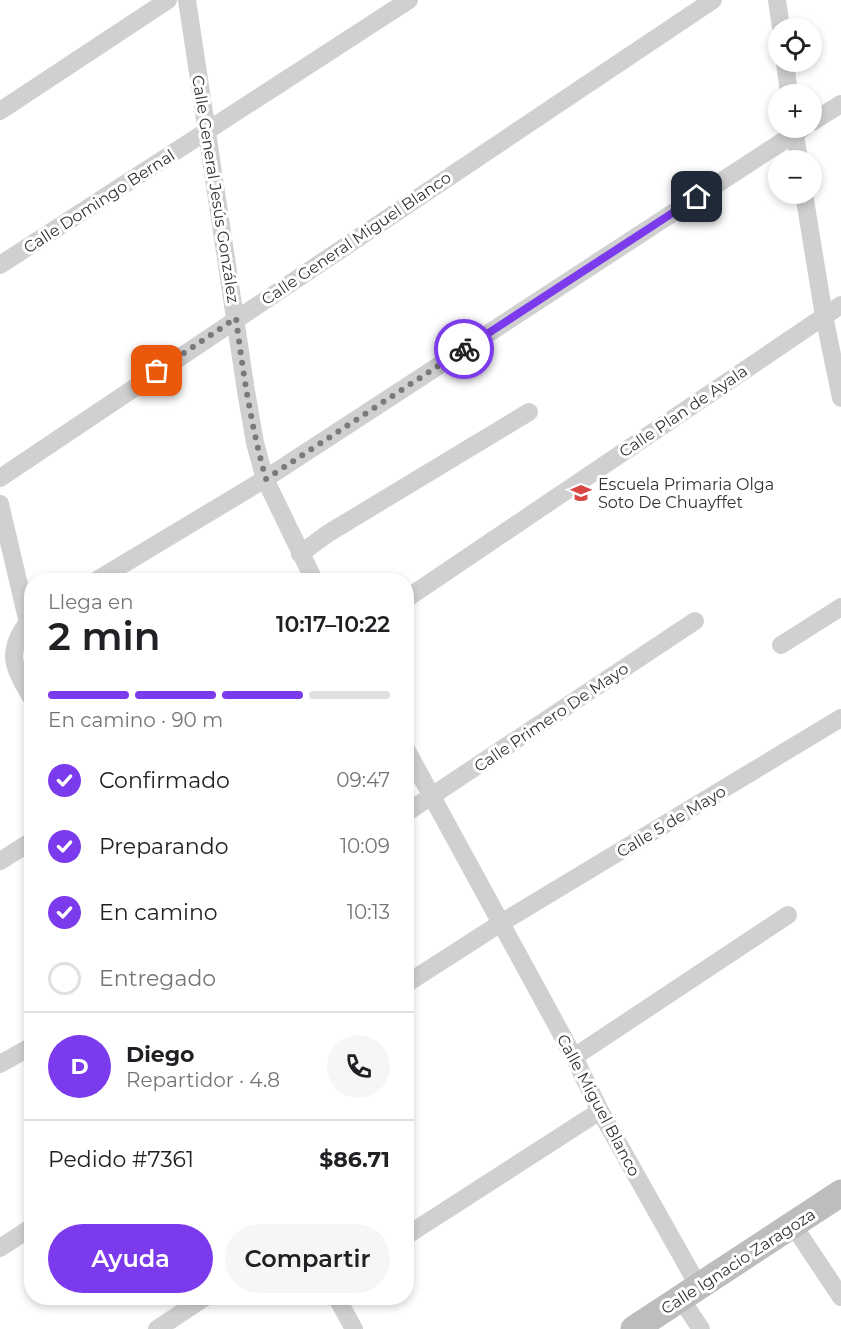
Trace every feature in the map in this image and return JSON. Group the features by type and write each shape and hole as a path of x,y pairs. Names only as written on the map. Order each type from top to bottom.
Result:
{"main road":[{"name":"Calle Ignacio Zaragoza","path":"634,1329 841,1193"}],"street":[{"path":"0,111 168,0"},
{"name":"Calle General Jesús González","path":"187,0 251,422 266,479 310,573"},
{"name":"Calle Domingo Bernal","path":"0,265 409,0"},
{"name":"Calle General Miguel Blanco","path":"0,478 713,0"},
{"path":"777,0 780,18"},
{"path":"822,116 841,104"},
{"path":"109,573 266,479 783,138"},
{"path":"806,204 824,315 841,398"},
{"name":"Calle Plan de Ayala","path":"414,594 841,305"},
{"path":"300,554 327,534 529,412"},
{"path":"0,504 24,598"},
{"path":"781,645 841,607"},
{"name":"Calle Primero De Mayo","path":"414,808 695,621"},
{"path":"24,630 15,648 14,663 24,683"},
{"name":"Calle 5 de Mayo","path":"414,979 501,923 841,718"},
{"path":"414,763 501,923"},
{"path":"0,861 24,846"},
{"path":"574,1057 788,915"},
{"name":"Calle Miguel Blanco","path":"501,923 574,1057 690,1293 701,1329"},
{"path":"0,1064 24,1050"},
{"path":"414,1231 600,1111"},
{"path":"793,1225 841,1297"},
{"path":"0,1248 24,1232"},
{"path":"157,1329 193,1305"},
{"path":"341,1305 354,1329"}],"way so far":[{"path":"157,371 236,318 255,443 266,479 464,349"}],"place":[{"name":"Escuela Primaria Olga Soto De Chuayffet","path":"581,493"}],"route":[{"path":"464,349 697,197"}]}
